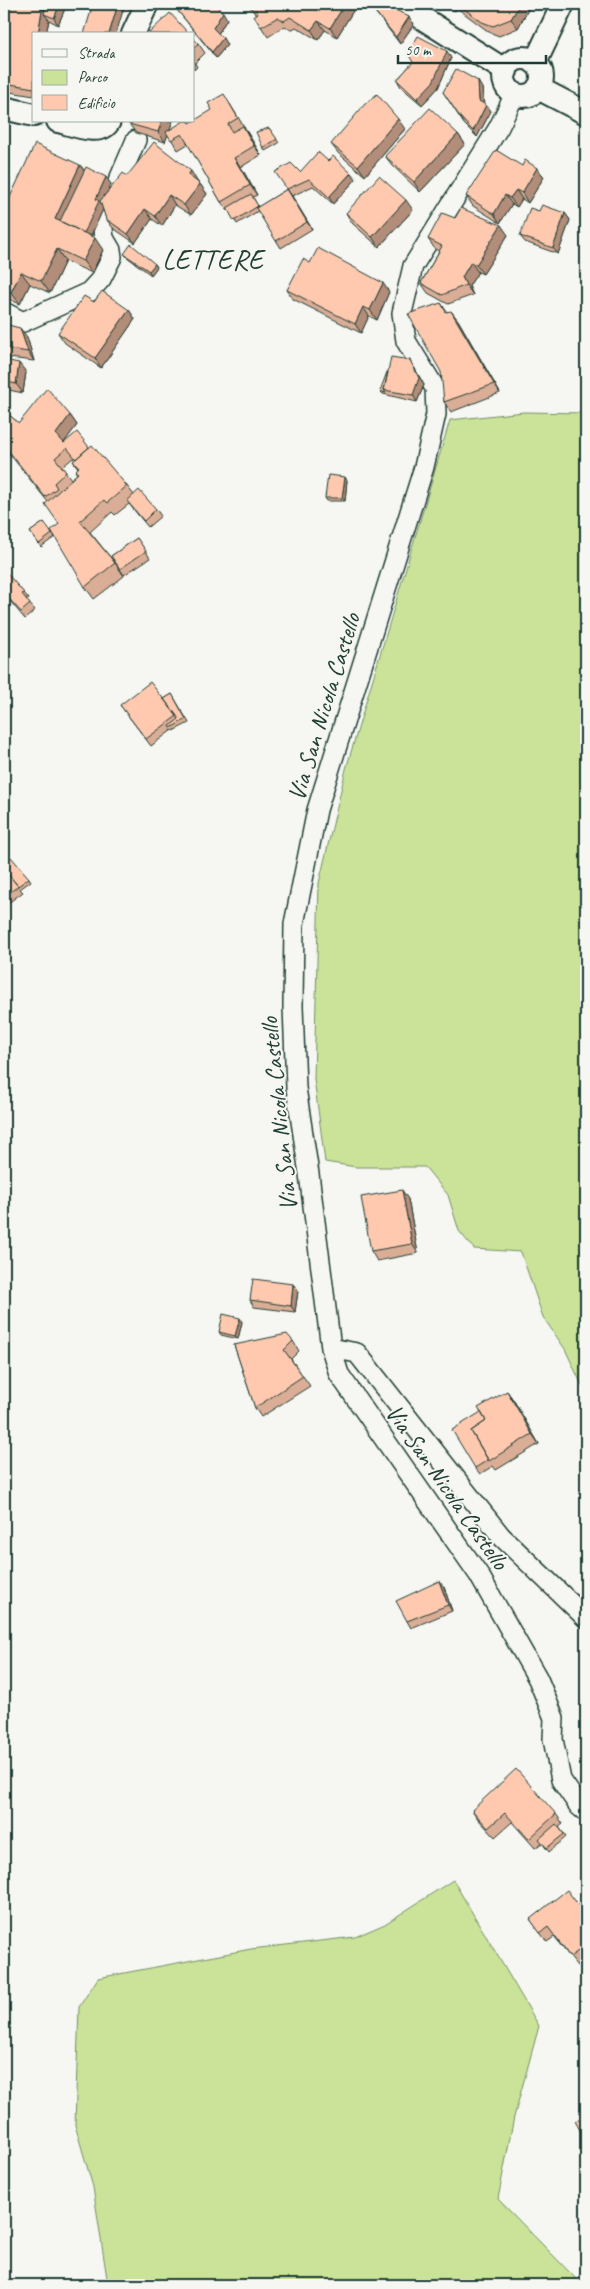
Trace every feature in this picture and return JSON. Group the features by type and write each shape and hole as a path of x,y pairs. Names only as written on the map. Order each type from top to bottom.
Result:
{"street":[{"path":"134,32 146,4"},
{"path":"400,4 506,70"},
{"path":"536,62 563,4"},
{"path":"522,58 536,62 542,72 542,80 532,94 524,96 515,94 508,89 505,81 506,70 511,62 522,58"},
{"path":"538,88 586,114"},
{"name":"Via San Nicola Castello","path":"515,94 499,127 414,266 402,313 406,341 435,388 436,414 424,467 317,810 294,924 293,1006 296,1088 309,1174 330,1348 339,1374 479,1575 538,1679 554,1718 553,1739 561,1780 578,1806 586,1812"},
{"path":"4,108 32,115"},
{"path":"62,122 99,129 108,124"},
{"path":"4,312 23,322 89,292 101,279 112,257 111,250 104,238 105,212 136,140"},
{"path":"330,1348 358,1353 501,1536 586,1618"}],"green space":[{"path":"524,412 586,413 586,1394 565,1349 543,1317 521,1252 474,1249 459,1231 448,1195 425,1167 356,1167 325,1162 314,1079 319,883 346,769 450,420"},
{"path":"453,1880 539,2026 514,2117 498,2199 582,2285 108,2285 93,2187 75,2125 79,2007 98,1978 251,1949 355,1937 385,1924"}],"building":[{"path":"4,4 43,4 38,32 32,32 32,88 4,83"},
{"path":"44,4 60,4 54,18 44,14 46,6"},
{"path":"93,4 118,4 110,32 85,32"},
{"path":"214,4 223,12 213,28 223,38 212,52 173,5"},
{"path":"248,4 345,4 330,28 318,21 311,30 290,17 284,21 278,17 261,27 254,16 258,13 256,10 253,11"},
{"path":"374,4 385,4 409,17 396,37 372,8"},
{"path":"458,4 520,4 511,19 493,26 482,22"},
{"path":"170,13 187,32 150,32"},
{"path":"418,36 447,51 433,82 417,99 397,80 413,62 408,54"},
{"path":"456,69 478,81 479,101 486,105 473,131 460,117 443,92"},
{"path":"224,94 238,118 228,124 232,132 243,126 254,146 234,158 250,185 221,202 182,134 171,140 166,132 182,122 195,122 195,120 212,110 208,103"},
{"path":"377,94 398,119 358,166 331,144 365,104"},
{"path":"430,108 458,134 414,182 385,156"},
{"path":"130,122 162,122 158,132 129,124"},
{"path":"269,128 277,139 263,148 256,132"},
{"path":"154,142 191,171 188,175 200,184 184,205 169,195 155,216 145,209 128,234 106,219 100,201 123,173 127,176"},
{"path":"35,144 80,165 55,219 95,238 83,261 57,249 41,281 21,272 11,292 4,289 4,210"},
{"path":"496,150 522,166 525,160 537,168 522,193 516,190 510,198 505,195 494,214 466,196"},
{"path":"318,152 328,161 333,156 351,173 329,197 309,179 287,189 275,172 291,163 300,172"},
{"path":"86,167 106,177 96,199 99,201 84,233 60,221"},
{"path":"379,176 406,200 372,237 346,213"},
{"path":"287,189 307,222 276,241 256,208"},
{"path":"251,194 258,206 234,221 227,208"},
{"path":"542,205 565,213 553,248 520,236 530,208 539,211"},
{"path":"461,208 501,225 476,265 471,262 462,277 466,285 442,295 421,283 442,246 428,239 442,213 455,218"},
{"path":"131,244 155,264 149,271 124,254"},
{"path":"318,248 383,283 370,310 363,307 355,324 287,290 303,259 310,263"},
{"path":"102,291 129,310 95,358 58,333 84,296 94,302"},
{"path":"441,303 446,312 451,311 494,384 444,402 441,372 408,314"},
{"path":"4,324 20,328 28,352 4,348"},
{"path":"391,357 410,360 419,378 413,395 384,390"},
{"path":"4,360 19,363 16,384 4,381"},
{"path":"387,372 384,390 386,393 380,391"},
{"path":"47,388 70,415 56,434 64,443 77,432 89,447 76,459 67,448 55,458 66,472 54,483 57,488 45,497 4,445 4,411 19,423"},
{"path":"92,445 127,486 107,503 104,500 80,521 115,563 85,587 51,530 59,524 45,504 78,473 75,471 79,467 73,461"},
{"path":"328,475 345,477 342,498 325,498"},
{"path":"139,490 156,509 144,521 127,501"},
{"path":"44,522 52,534 39,544 30,532"},
{"path":"137,538 146,551 120,569 111,556"},
{"path":"5,571 24,593 22,594 30,604 21,612 4,593"},
{"path":"150,682 177,716 146,739 120,705"},
{"path":"172,694 186,719 171,728 170,726 179,719 164,699"},
{"path":"11,857 29,878 18,886 4,869 4,865"},
{"path":"4,869 18,886 4,897"},
{"path":"402,1190 412,1244 371,1251 361,1197"},
{"path":"253,1279 293,1284 291,1306 250,1300"},
{"path":"223,1314 240,1318 235,1336 219,1332"},
{"path":"287,1334 293,1341 284,1350 303,1376 255,1408 234,1345"},
{"path":"507,1391 532,1434 489,1461 471,1431 486,1421 478,1408"},
{"path":"481,1412 486,1421 471,1431 488,1460 475,1468 452,1430"},
{"path":"439,1581 448,1605 407,1621 396,1601"},
{"path":"516,1769 556,1814 529,1839 505,1813 488,1828 472,1810"},
{"path":"556,1824 564,1834 547,1848 539,1839"},
{"path":"567,1890 586,1915 586,1945 570,1957 548,1927 540,1933 530,1919"},
{"path":"586,2115 586,2141 575,2121"}],"district":[{"name":"LETTERE","path":"213,259"}]}
